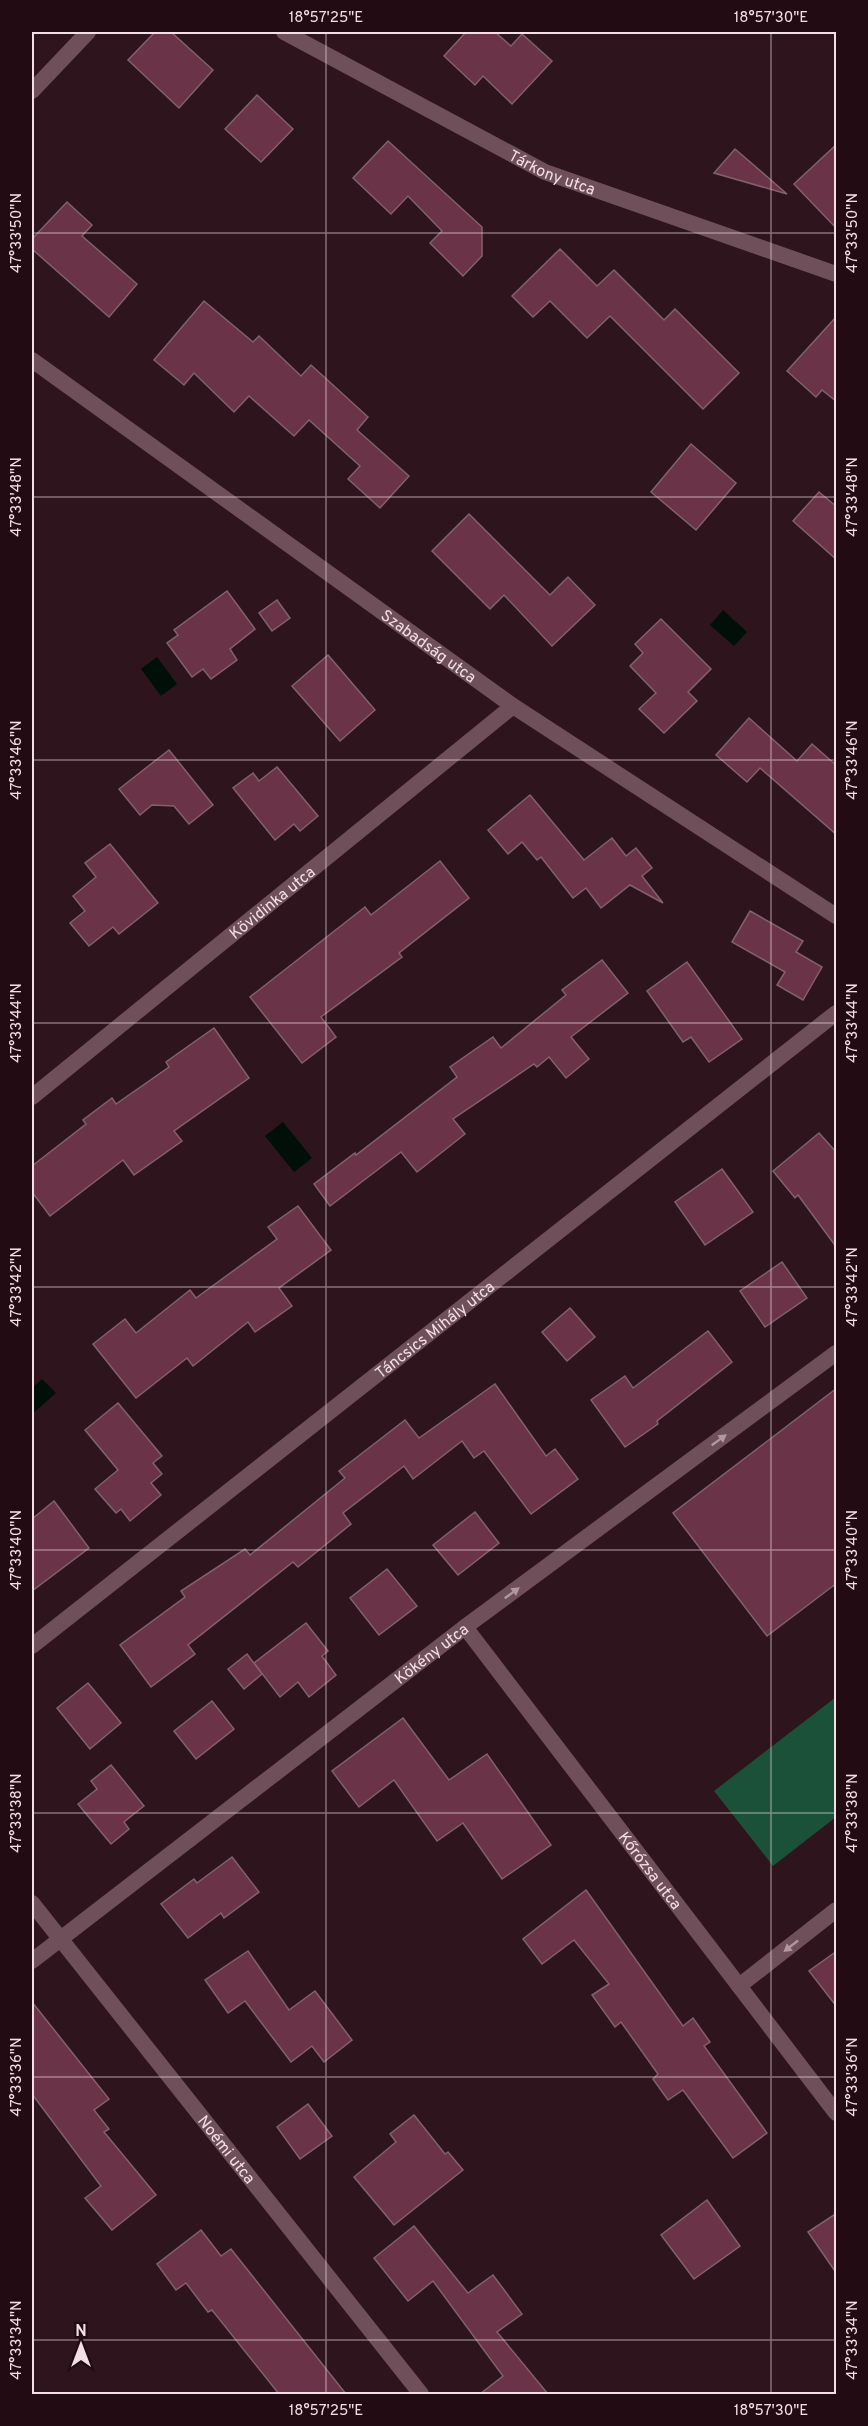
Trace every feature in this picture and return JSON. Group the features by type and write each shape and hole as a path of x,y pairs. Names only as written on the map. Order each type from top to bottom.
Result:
{"street":[{"path":"32,91 88,32"},
{"name":"Tárkony utca","path":"284,32 545,172 837,274"},
{"name":"Szabadság utca","path":"32,360 513,706 837,916"},
{"name":"Kövidinka utca","path":"32,1097 513,706"},
{"name":"Táncsics Mihály utca","path":"32,1646 837,1013"},
{"name":"Kökény utca","path":"32,1961 465,1627 837,1353"},
{"name":"Kőrózsa utca","path":"465,1627 837,2113"},
{"name":"Noémi utca","path":"32,1903 59,1940 421,2394"},
{"path":"739,1986 837,1910"}],"green space":[{"path":"836,1697 836,1817 773,1866 714,1791"}],"shaded area":[{"path":"723,610 747,632 734,646 710,625"},
{"path":"157,657 177,684 161,696 141,669"},
{"path":"283,1122 312,1158 294,1172 265,1136"},
{"path":"42,1379 56,1393 32,1414 32,1388"}],"building":[{"path":"155,32 171,32 213,70 179,108 128,60"},
{"path":"466,32 495,32 511,46 522,34 552,61 512,104 483,76 475,85 444,56"},
{"path":"257,95 293,129 261,162 225,129"},
{"path":"388,141 482,227 482,256 463,276 430,243 442,231 408,196 391,214 353,178"},
{"path":"837,144 837,229 794,184"},
{"path":"735,149 787,194 714,173"},
{"path":"67,202 92,225 82,236 137,284 109,317 32,249 32,239"},
{"path":"560,249 597,286 614,270 664,320 675,309 739,373 703,409 610,316 587,338 550,301 533,317 512,296"},
{"path":"204,301 253,342 259,336 301,376 311,365 368,417 357,430 409,476 380,508 348,479 360,466 309,420 294,436 249,396 234,412 194,373 184,385 154,360"},
{"path":"837,316 837,402 822,390 816,397 787,371"},
{"path":"691,444 736,483 696,530 651,492"},
{"path":"819,492 837,507 837,560 793,521"},
{"path":"469,514 550,595 568,577 595,605 552,646 504,595 490,609 432,551"},
{"path":"227,591 255,629 230,649 237,660 211,679 203,669 192,677 167,643 178,635 174,630"},
{"path":"277,600 290,618 272,631 259,613"},
{"path":"661,619 711,669 688,692 697,701 664,733 639,709 656,693 630,666 643,653 635,644"},
{"path":"328,655 375,710 340,741 292,686"},
{"path":"749,718 797,761 812,744 837,766 837,835 760,768 747,782 716,755"},
{"path":"169,750 213,805 189,824 174,806 152,805 140,815 119,789"},
{"path":"277,767 318,816 300,831 294,824 275,840 233,788 253,773 259,781"},
{"path":"530,795 584,860 612,838 626,856 636,848 652,868 642,876 663,903 630,885 601,908 586,888 573,898 541,857 537,860 522,842 508,854 488,830"},
{"path":"110,844 158,903 119,934 113,927 89,946 70,923 85,911 73,896 96,877 85,863"},
{"path":"440,861 469,898 399,953 402,957 321,1017 336,1037 302,1063 250,997 365,907 371,915"},
{"path":"750,911 803,941 796,952 822,967 803,1000 777,985 785,972 732,942"},
{"path":"602,960 628,993 571,1037 589,1059 566,1078 549,1057 537,1067 534,1064 453,1119 465,1134 417,1172 401,1152 330,1206 314,1184 355,1153 356,1155 457,1077 450,1067 493,1037 501,1048 566,995 562,990"},
{"path":"687,962 742,1039 709,1062 691,1037 683,1042 647,991"},
{"path":"214,1028 249,1078 174,1131 182,1141 134,1175 123,1160 50,1216 32,1192 32,1166 86,1124 83,1120 112,1098 116,1104 169,1067 166,1062"},
{"path":"819,1133 837,1153 837,1248 798,1195 795,1198 773,1171"},
{"path":"722,1169 753,1212 705,1245 675,1202"},
{"path":"298,1206 331,1250 279,1288 292,1306 255,1332 248,1322 193,1366 187,1358 136,1398 93,1344 125,1319 136,1333 190,1290 196,1298 277,1239 268,1227"},
{"path":"782,1262 807,1298 765,1327 740,1291"},
{"path":"570,1308 595,1337 567,1361 542,1332"},
{"path":"708,1331 732,1362 657,1421 658,1424 625,1447 591,1400 625,1376 633,1388"},
{"path":"495,1384 546,1456 555,1449 578,1479 531,1514 484,1451 474,1458 462,1441 413,1479 404,1466 343,1513 351,1524 298,1567 293,1562 188,1645 195,1654 151,1687 120,1645 185,1597 181,1591 245,1549 250,1555 345,1478 339,1471 405,1420 419,1438"},
{"path":"837,1388 837,1583 767,1636 673,1513"},
{"path":"118,1403 162,1456 153,1463 162,1474 151,1483 161,1495 130,1521 121,1509 116,1513 95,1489 118,1470 85,1430"},
{"path":"54,1501 89,1548 32,1591 32,1519"},
{"path":"475,1512 499,1543 458,1575 433,1545"},
{"path":"387,1569 417,1606 379,1635 350,1598"},
{"path":"306,1623 328,1651 322,1656 336,1675 309,1697 298,1682 280,1697 254,1663"},
{"path":"247,1654 262,1674 244,1689 228,1669"},
{"path":"88,1683 121,1723 90,1749 57,1708"},
{"path":"212,1701 234,1729 196,1759 174,1731"},
{"path":"403,1718 449,1780 487,1754 551,1845 502,1879 463,1823 437,1841 394,1780 359,1807 332,1771"},
{"path":"111,1765 144,1806 124,1822 129,1829 111,1844 78,1804 97,1789 91,1781"},
{"path":"232,1857 259,1892 224,1918 221,1913 188,1938 161,1904 194,1879 197,1883"},
{"path":"586,1890 683,2026 693,2018 710,2042 704,2046 767,2133 733,2158 683,2090 668,2100 653,2079 658,2074 621,2022 615,2027 592,1995 609,1984 574,1940 542,1964 523,1939"},
{"path":"248,1951 289,2010 315,1991 352,2040 324,2062 312,2046 291,2062 245,2001 228,2013 205,1980"},
{"path":"837,1951 837,2007 809,1971"},
{"path":"32,2002 109,2099 94,2110 109,2129 104,2132 156,2195 112,2230 85,2198 101,2186 32,2094"},
{"path":"308,2104 332,2136 300,2159 277,2127"},
{"path":"414,2115 445,2154 448,2152 463,2170 394,2225 354,2177 396,2142 390,2134"},
{"path":"707,2200 740,2246 694,2279 661,2235"},
{"path":"837,2213 837,2274 808,2232"},
{"path":"414,2226 468,2293 493,2275 522,2314 497,2332 548,2394 480,2394 503,2376 433,2281 408,2301 374,2258"},
{"path":"201,2230 221,2256 231,2249 346,2394 279,2394 212,2310 208,2312 186,2283 176,2290 157,2264"}]}
